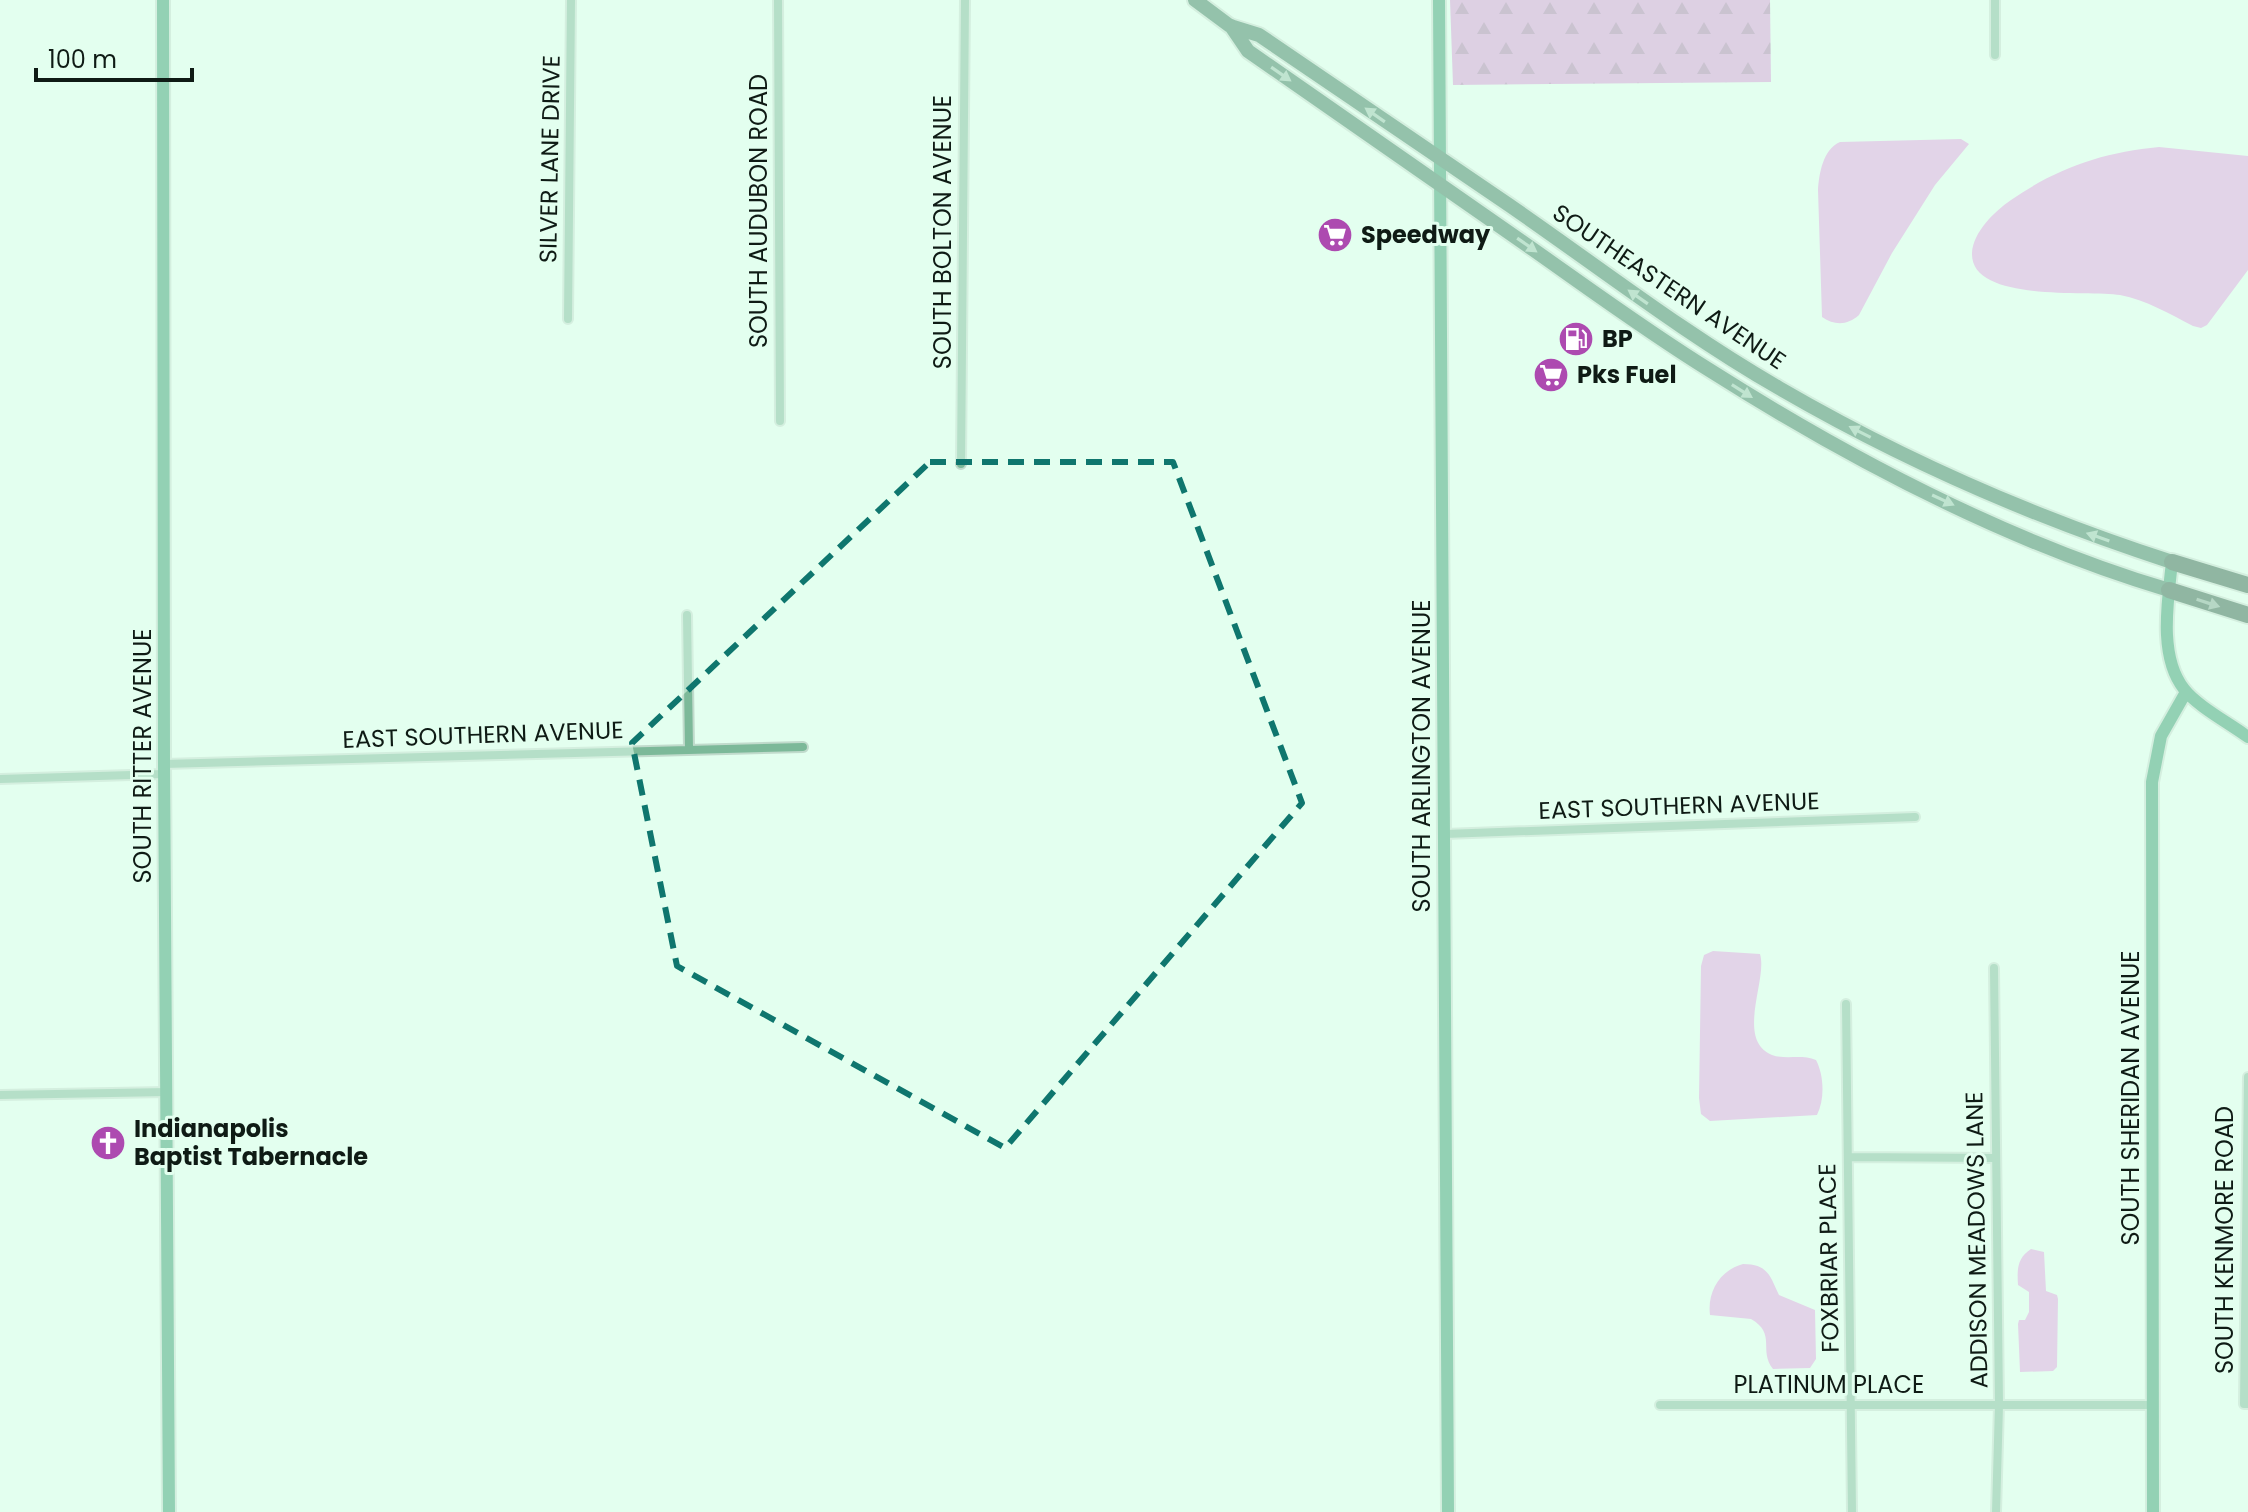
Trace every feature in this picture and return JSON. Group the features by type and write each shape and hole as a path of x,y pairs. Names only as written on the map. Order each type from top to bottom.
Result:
{"highway":[{"path":"2172,562 2248,585"},
{"path":"2169,590 2248,615"}],"main road":[{"name":"SOUTHEASTERN AVENUE","path":"1195,0 1230,26 1248,51 1671,345 1787,418 1913,485 1983,518 2169,590"},
{"name":"SOUTHEASTERN AVENUE","path":"1230,26 1259,35 1707,345 1816,409 2002,499 2172,562"}],"street":[{"name":"SOUTH RITTER AVENUE","path":"163,0 169,1512"},
{"name":"SILVER LANE DRIVE","path":"568,319 571,0"},
{"name":"SOUTH AUDUBON ROAD","path":"778,0 780,421"},
{"name":"SOUTH BOLTON AVENUE","path":"961,464 965,0"},
{"name":"SOUTH ARLINGTON AVENUE","path":"1439,0 1448,1512"},
{"path":"1995,0 1995,55"},
{"path":"2172,562 2170,654 2177,678 2186,692 2248,737"},
{"path":"687,615 689,750"},
{"name":"SOUTH SHERIDAN AVENUE","path":"2153,1512 2152,782 2161,736 2186,692"},
{"name":"EAST SOUTHERN AVENUE","path":"0,779 164,769 803,747"},
{"name":"EAST SOUTHERN AVENUE","path":"1445,834 1915,817"},
{"name":"ADDISON MEADOWS LANE","path":"1994,968 1999,1405 1996,1512"},
{"name":"FOXBRIAR PLACE","path":"1846,1004 1852,1512"},
{"name":"SOUTH KENMORE ROAD","path":"2246,1404 2248,1077"},
{"path":"0,1095 167,1092"},
{"path":"1848,1157 1996,1158"},
{"name":"PLATINUM PLACE","path":"1660,1405 2153,1405"}],"highlighted area":[{"path":"930,462 1173,462 1302,803 1005,1148 677,966 632,743"}],"green space":[{"path":"1450,0 1770,0 1771,82 1453,85"}],"shaded area":[{"path":"1961,139 1969,144 1935,185 1892,253 1859,315 1841,323 1822,317 1818,190 1821,170 1830,150 1840,142"},
{"path":"2159,147 2248,156 2248,270 2207,325 2201,328 2193,326 2148,304 2120,295 2059,293 2010,287 1990,280 1977,269 1972,253 1976,237 1992,216 2011,200 2046,179 2082,163"},
{"path":"1713,951 1760,954 1754,1023 1756,1036 1761,1047 1772,1055 1816,1060 1822,1087 1817,1115 1710,1121 1701,1114 1701,966 1704,955"},
{"path":"2031,1249 2044,1252 2046,1291 2057,1295 2058,1299 2057,1367 2053,1371 2020,1372 2018,1324 2019,1320 2025,1320 2029,1312 2029,1292 2018,1285 2018,1269 2020,1260"},
{"path":"1743,1264 1763,1269 1779,1295 1815,1310 1816,1359 1810,1368 1773,1369 1759,1325 1751,1319 1710,1315 1711,1298 1717,1283 1728,1271"}],"place":[{"name":"Speedway","path":"1335,235"},
{"name":"BP","path":"1576,339"},
{"name":"Pks Fuel","path":"1551,375"},
{"name":"Indianapolis Baptist Tabernacle","path":"108,1143"}]}
